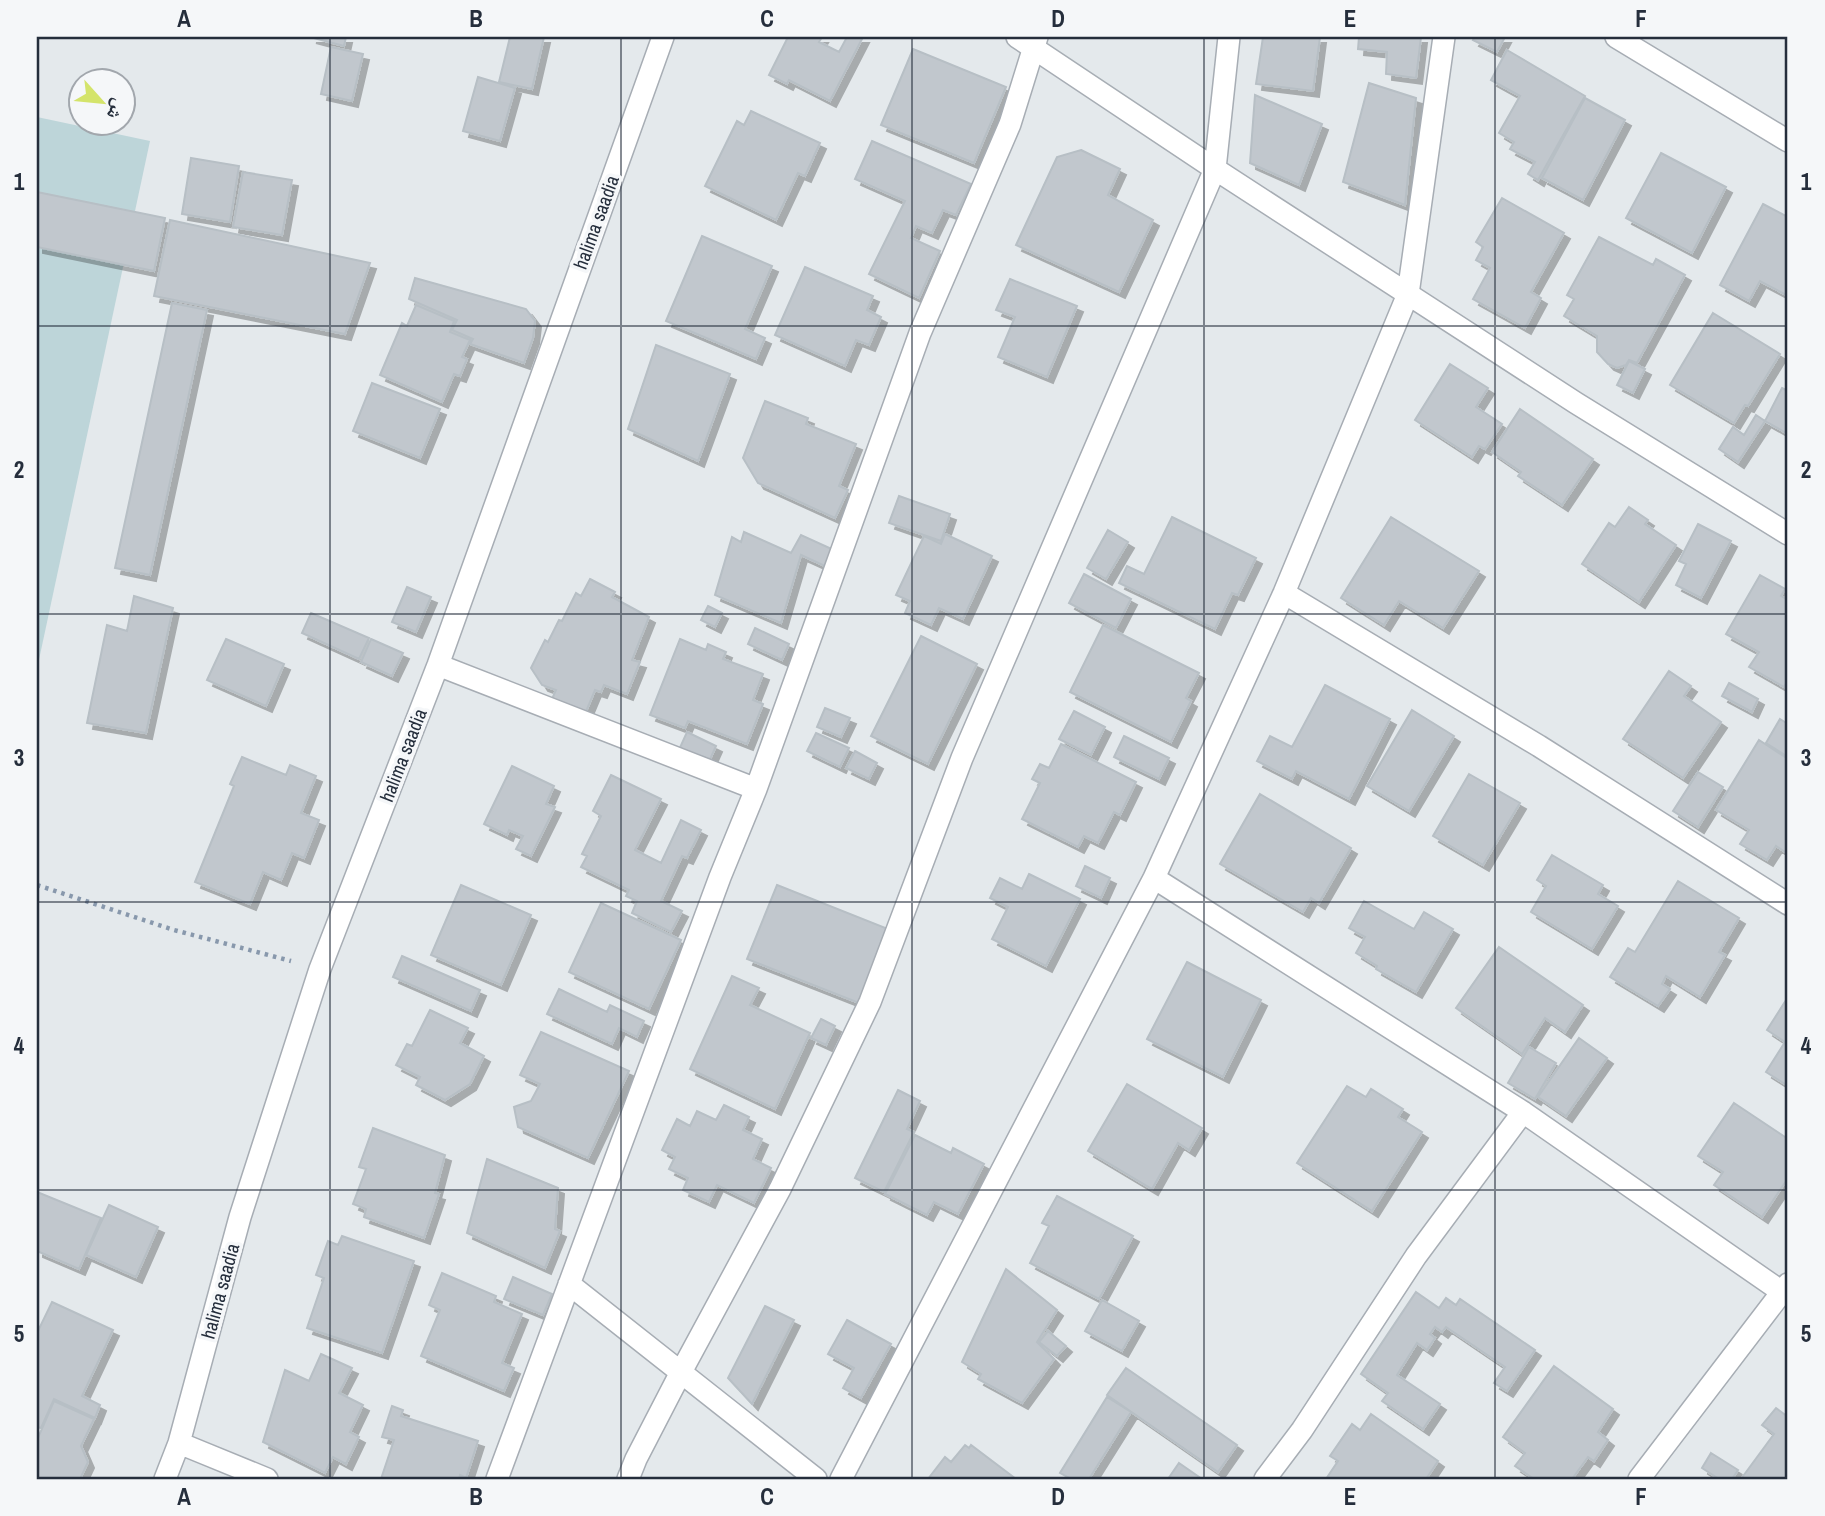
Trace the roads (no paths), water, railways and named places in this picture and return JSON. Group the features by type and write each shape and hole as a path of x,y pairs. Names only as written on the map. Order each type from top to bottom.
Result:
{"street":[{"name":"halima saadia","path":"165,1479 179,1443 240,1217 320,969 438,665 663,37"},
{"path":"628,1479 681,1373 780,1189 870,1002 962,758 1214,169 1229,37"},
{"path":"841,1479 1154,878 1284,593 1408,294 1444,37"},
{"path":"1616,37 1788,141"},
{"path":"497,1479 720,877 756,789 920,333 1010,124 1029,40 1214,169 1576,403 1788,534"},
{"path":"1284,593 1539,746 1788,904"},
{"path":"438,665 756,789"},
{"path":"1154,878 1523,1112 1785,1288 1639,1479"},
{"path":"1265,1479 1302,1430 1416,1256 1523,1112"},
{"path":"569,1284 816,1479"},
{"path":"179,1443 267,1479"}]}
